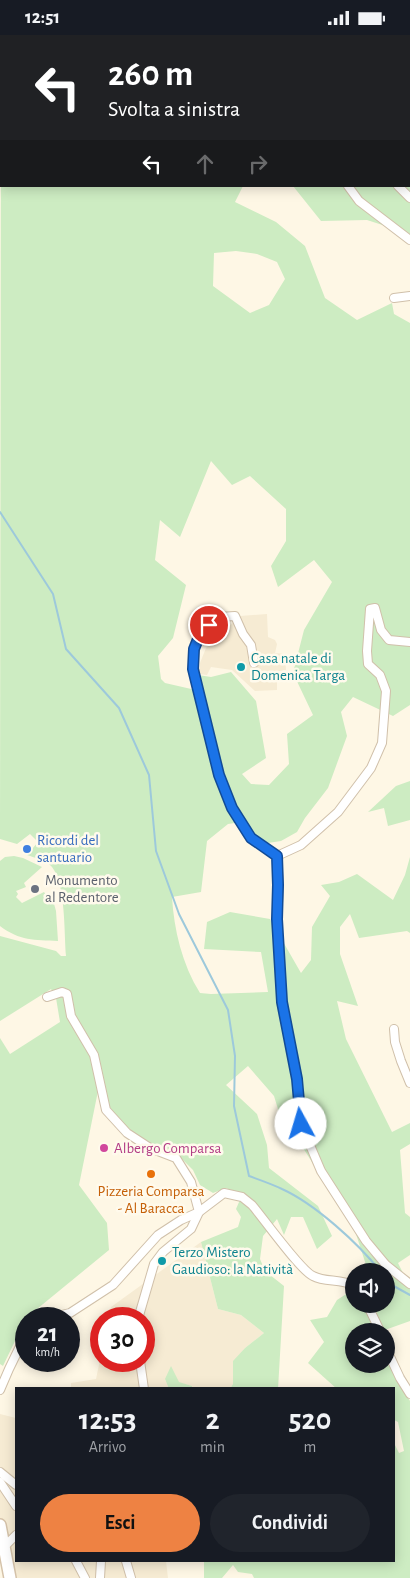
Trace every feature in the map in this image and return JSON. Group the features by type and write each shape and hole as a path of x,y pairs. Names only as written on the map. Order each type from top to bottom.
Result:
{"main road":[{"path":"0,1525 10,1578"}],"street":[{"path":"349,187 358,201 410,240"},
{"path":"399,187 410,198"},
{"path":"394,298 410,296"},
{"path":"277,856 301,845 338,812 371,768 382,743 386,691 380,675 368,664 370,609 375,608 381,630 389,640 410,642"},
{"path":"254,663 251,645 242,634 235,616 219,617 213,620 198,639 192,659 195,679 219,775 232,808 251,838 277,856"},
{"path":"277,856 277,919 282,1002 297,1079 301,1124 321,1171 366,1241 386,1265 410,1283"},
{"path":"48,997 62,992 67,994 71,1016 94,1055 106,1110 127,1133 150,1148 176,1158 191,1182 199,1212 191,1229 163,1252 154,1264 141,1307"},
{"path":"394,1029 401,1061 410,1083"},
{"path":"79,1307 113,1285 158,1235 181,1220 199,1212 224,1193 242,1197 252,1205 311,1276 324,1280 345,1281"},
{"path":"0,1390 15,1355"},
{"path":"395,1368 410,1394"},
{"path":"142,1372 144,1387"},
{"path":"0,1472 15,1484"},
{"path":"0,1483 15,1505"},
{"path":"5,1546 15,1536"},
{"path":"77,1562 85,1578"},
{"path":"100,1578 101,1562"},
{"path":"126,1562 131,1578"}],"shaded area":[{"path":"267,614 268,637 275,640 277,644 275,653 285,654 286,670 273,672 277,681 277,690 255,691 232,670 211,667 207,675 199,674 200,663 206,648 240,616"},
{"path":"201,1242 218,1309 241,1315 264,1333 245,1348 234,1361 231,1387 192,1387 165,1379 168,1387 71,1387 71,1383 96,1379 97,1372 155,1372 155,1307 111,1307"},
{"path":"0,1414 15,1418 15,1562 166,1562 168,1578 5,1578 0,1556"}],"green space":[{"path":"1,187 242,187 235,202 276,222 305,246 325,298 357,320 392,303 394,314 410,323 410,705 393,716 353,697 341,712 347,736 328,788 305,818 297,832 281,841 254,845 235,823 228,824 207,841 201,892 172,897 175,922 184,959 200,993 268,992 261,952 204,949 207,922 230,912 270,919 301,973 311,960 312,927 330,896 321,885 339,882 357,874 393,900 405,875 410,857 410,933 407,931 359,938 350,914 340,927 340,954 358,1006 337,1001 346,1039 392,1132 410,1123 410,1144 400,1150 405,1213 410,1217 410,1255 398,1263 410,1287 410,1321 395,1326 395,1323 345,1323 345,1373 393,1373 410,1401 410,1578 254,1578 252,1574 238,1572 233,1565 222,1578 204,1578 204,1562 395,1562 395,1445 399,1453 404,1451 398,1422 395,1420 395,1387 335,1387 308,1363 324,1342 310,1320 327,1317 337,1300 345,1295 345,1313 395,1313 395,1263 365,1263 355,1231 300,1143 285,1132 274,1096 248,1066 226,1085 257,1114 267,1145 269,1168 318,1206 332,1236 317,1249 303,1217 291,1217 284,1235 277,1219 263,1236 260,1259 265,1271 284,1286 278,1387 231,1387 233,1384 233,1361 245,1348 264,1333 241,1315 218,1309 201,1242 238,1227 241,1217 236,1209 242,1195 226,1188 213,1193 200,1185 193,1170 178,1155 141,1139 119,1120 98,1091 79,1185 107,1223 109,1250 39,1307 15,1307 15,1341 3,1366 0,1364 0,1038 10,1054 60,1022 56,998 51,989 0,1021 0,936 56,951 61,956 66,956 60,885 52,867 40,859 27,855 38,842 30,834 17,844 0,839","holes":["236,251 257,254 277,262 285,279 269,305 250,313 213,286 214,253","211,461 232,485 250,476 286,509 286,541 271,566 278,587 314,560 332,582 304,630 293,673 313,715 287,734 289,764 269,785 251,784 242,774 266,758 256,701 231,672 211,677 198,675 200,691 165,683 161,679 158,656 173,638 186,585 155,560 160,520 180,537"]},
{"path":"294,187 410,187 410,234 367,220 321,221"},
{"path":"410,781 410,820 388,826 384,808 368,812 396,786"},
{"path":"14,856 42,867 24,883 26,887 16,891 18,894 16,897 22,903 44,892 46,895 51,893 56,911 58,941 34,940 21,937 0,926 0,861 5,857"},
{"path":"171,1366 179,1382 192,1387 168,1387 165,1379"}],"waterway":[{"path":"0,512 53,594 66,649 119,708 149,775 156,851 179,914 228,1010 235,1056 234,1106 249,1176 282,1189 308,1204 335,1225 373,1263"},
{"path":"395,1287 410,1295"}],"place":[{"name":"Casa natale di Domenica Targa","path":"241,667"},
{"name":"Ricordi del santuario","path":"27,849"},
{"name":"Monumento al Redentore","path":"35,889"},
{"name":"Albergo Comparsa","path":"104,1148"},
{"name":"Pizzeria Comparsa - Al Baracca","path":"151,1174"},
{"name":"Terzo Mistero Gaudioso: la Natività","path":"162,1261"}],"route":[{"path":"209,625 198,639 192,659 195,679 219,775 232,808 251,838 277,856 277,919 282,1002 297,1079 301,1124"}]}
